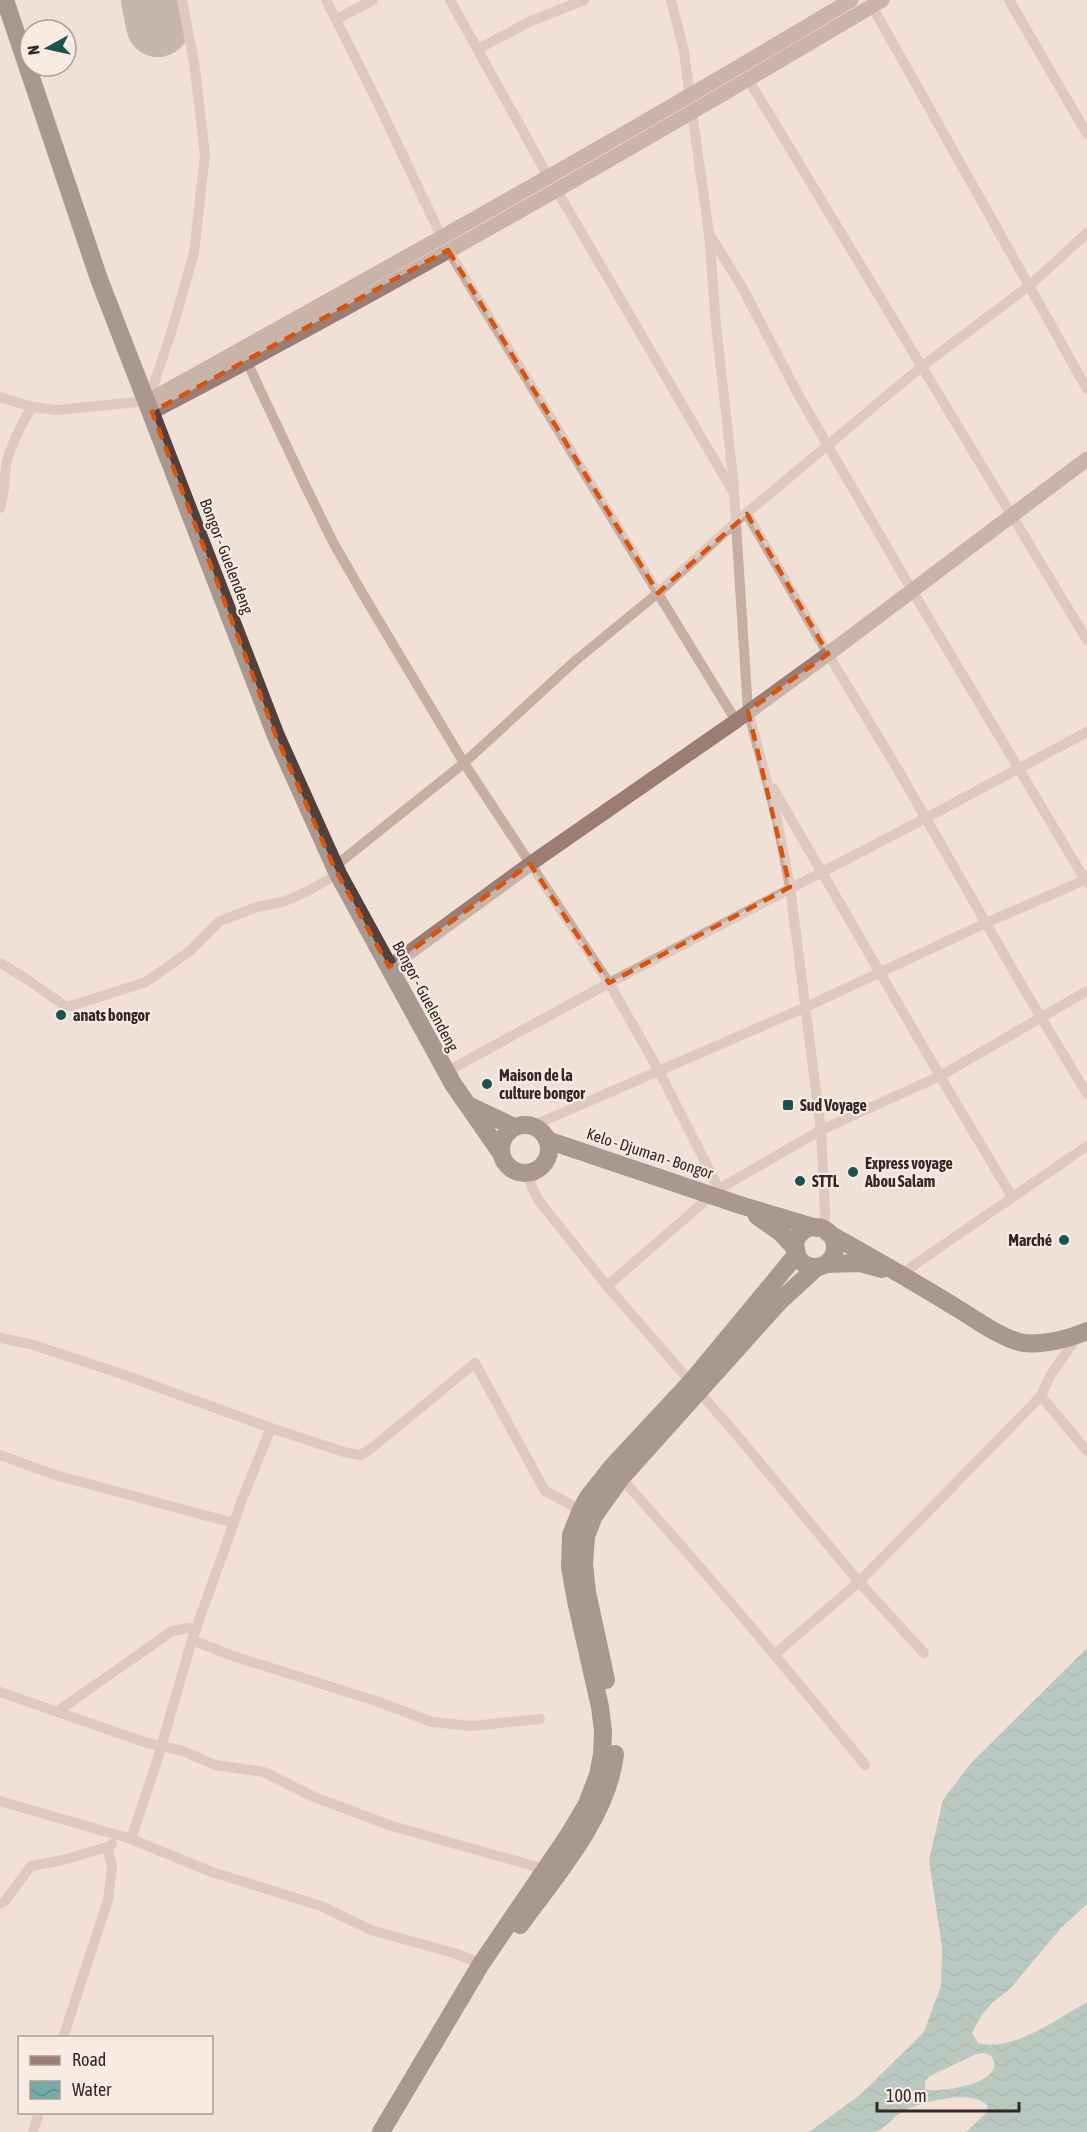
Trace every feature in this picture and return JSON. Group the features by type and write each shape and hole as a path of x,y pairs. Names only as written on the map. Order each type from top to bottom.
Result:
{"highway":[{"name":"Bongor - Guelendeng","path":"5,0 99,279 265,708 336,870 446,1072 501,1153"},
{"path":"465,1103 523,1127 538,1129 547,1140 548,1154 534,1169"},
{"path":"523,1127 503,1138 501,1153 504,1160 514,1170 534,1169 568,1157 593,1154"},
{"name":"Kelo - Djuman - Bongor","path":"547,1140 716,1192 740,1205 781,1233 796,1251"},
{"name":"Kelo - Djuman - Bongor","path":"740,1205 823,1230 1018,1341 1036,1343 1083,1333"},
{"path":"381,2132 481,1964 568,1836 587,1804 598,1775 603,1754 600,1707 570,1567 571,1535 581,1510 588,1497 611,1468 695,1387 780,1301 833,1256 835,1246 823,1230 806,1230 801,1234 796,1251 695,1387 621,1478 594,1516 586,1536 584,1564 587,1592 615,1731 615,1757 610,1781 598,1811 563,1866 443,2031"},
{"path":"796,1251 803,1262 822,1265"},
{"name":"Kelo - Djuman - Bongor","path":"822,1265 860,1263 901,1274"}],"main road":[{"path":"691,105 748,79 851,0"},
{"path":"150,407 553,184 805,37 877,3"},
{"path":"150,407 247,362 445,244"},
{"path":"389,967 530,864 736,721 913,592 1010,515 1087,459"}],"street":[{"path":"0,397 33,407 74,409 150,407 194,253 205,154 194,62 182,0"},
{"path":"326,0 445,244 736,721"},
{"path":"337,19 373,0"},
{"path":"450,0 553,184 734,493"},
{"path":"478,50 531,21 584,0"},
{"path":"671,0 684,51 709,233 716,325 734,493 748,711 776,815 790,887 821,1130 825,1210 823,1230"},
{"path":"1009,0 1087,134"},
{"path":"877,3 1087,389"},
{"path":"748,79 1087,640"},
{"path":"523,1127 806,1007 986,923 1086,881 913,592 799,396 742,287 709,233"},
{"path":"0,963 64,1006 71,1006 146,982 190,951 220,921 257,907 283,902 306,892 336,870 464,763 575,661 658,593 736,522 921,367 1029,286 1087,233"},
{"path":"247,362 334,544 464,763 609,983 659,1071 716,1192"},
{"path":"0,508 5,485 6,464 25,416 33,407"},
{"path":"747,514 1087,1094"},
{"path":"446,1072 609,983 1087,732"},
{"path":"766,775 1012,1197"},
{"path":"607,1286 716,1192 821,1130 940,1076 1087,991"},
{"path":"901,1274 1087,1146"},
{"path":"534,1169 532,1187 539,1201 607,1286 859,1582 924,1653"},
{"path":"775,1654 859,1582 1041,1396 1050,1376 1083,1333"},
{"path":"0,1338 30,1344 116,1372 271,1428 347,1453 361,1455 475,1364 545,1491 581,1510"},
{"path":"1041,1396 1087,1450"},
{"path":"0,1904 5,1901 31,1866 63,1860 107,1847 127,1838 160,1746 192,1640 271,1428"},
{"path":"0,1455 55,1475 234,1523"},
{"path":"621,1478 703,1569 865,1765"},
{"path":"58,1711 172,1631 196,1629"},
{"path":"192,1640 233,1656 379,1702 432,1722 472,1726 540,1719"},
{"path":"0,1692 147,1743 183,1751 215,1765 264,1772 314,1797 376,1820 544,1869"},
{"path":"0,1801 127,1838 212,1872 321,1906 371,1930 454,1953 481,1964"},
{"path":"63,2036 108,1900 112,1867 107,1847"},
{"path":"33,2132 38,2114"}],"highlighted area":[{"path":"448,250 658,593 747,514 828,654 748,711 790,887 609,983 530,864 389,967 334,867 276,736 152,412"}],"water":[{"path":"1087,1648 1087,1904 1061,1928 1010,1989 993,2002 981,2016 972,2033 978,2043 991,2045 1020,2039 1087,2002 1087,2132 966,2132 986,2113 988,2106 981,2101 958,2097 932,2101 908,2109 874,2132 809,2132 860,2095 924,2032 941,1986 942,1948 929,1860 943,1800 971,1763","holes":["983,2053 991,2056 994,2061 993,2069 988,2076 967,2086 943,2090 925,2089 925,2081 930,2076 976,2054"]}],"runway":[{"path":"153,0 158,25"}],"place":[{"name":"anats bongor","path":"61,1015"},
{"name":"Maison de la culture bongor","path":"487,1084"},
{"name":"Sud Voyage","path":"788,1105"},
{"name":"Express voyage Abou Salam","path":"853,1172"},
{"name":"STTL","path":"800,1181"},
{"name":"Marché","path":"1064,1240"}]}
